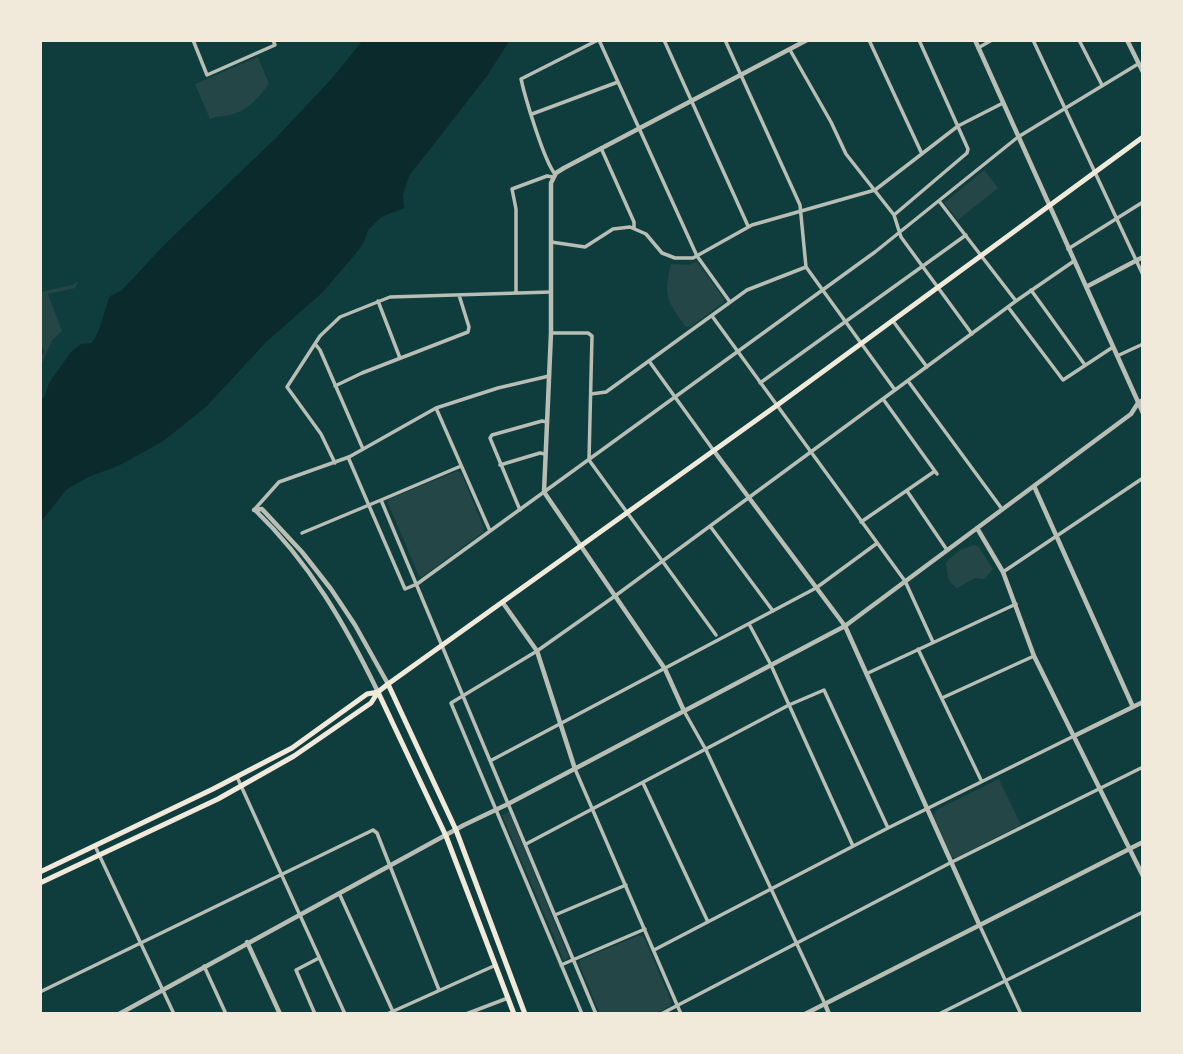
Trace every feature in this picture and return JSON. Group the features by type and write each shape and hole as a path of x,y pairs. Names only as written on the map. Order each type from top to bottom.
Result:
{"main road":[{"path":"40,883 242,786 320,739 371,703 378,692 388,684 776,406 1143,137"},
{"path":"388,684 456,830 524,1014"},
{"path":"40,872 292,748 367,694 378,692"},
{"path":"378,692 446,836 514,1014"}],"street":[{"path":"193,40 207,75 275,45 273,40"},
{"path":"730,302 697,256 598,40 522,76 520,80 554,176 544,492 665,668 829,1014"},
{"path":"664,40 748,226"},
{"path":"725,40 801,210 806,267 895,390"},
{"path":"516,293 516,209 512,190 547,176 554,176 601,148 807,40"},
{"path":"869,40 922,154"},
{"path":"894,215 967,153 968,149 919,40"},
{"path":"975,40 1048,207 1140,401 1142,412 1131,414"},
{"path":"978,48 992,40"},
{"path":"1034,40 1143,275"},
{"path":"1079,40 1102,85"},
{"path":"1126,40 1143,72"},
{"path":"790,50 846,154 894,215 899,233 921,267 972,334"},
{"path":"348,457 405,589 416,584 899,233 1018,137 1138,64"},
{"path":"532,114 618,82"},
{"path":"551,242 585,247 615,229 634,228 646,234 662,253 671,257 687,259 697,256 748,226 875,190 958,126 1003,103"},
{"path":"601,148 634,222 634,228"},
{"path":"939,201 1016,300"},
{"path":"1068,249 1143,202"},
{"path":"760,383 966,235"},
{"path":"1086,287 1143,257"},
{"path":"582,1014 451,703 537,651 615,596 1016,300 1074,261"},
{"path":"591,394 606,393 757,285 806,267"},
{"path":"1031,290 1085,365"},
{"path":"335,463 321,434 287,387 320,336 340,317 394,296 551,292"},
{"path":"335,386 468,332 469,327 459,295"},
{"path":"378,301 400,358"},
{"path":"1008,306 1063,380 1113,347"},
{"path":"712,316 905,581 933,642"},
{"path":"892,319 927,367"},
{"path":"551,333 588,333 592,336 589,460 716,635"},
{"path":"1117,356 1143,344"},
{"path":"316,345 363,449"},
{"path":"649,361 748,499 845,626 950,863 1021,1014"},
{"path":"254,510 279,482 348,457 436,408 498,388 549,376"},
{"path":"908,381 1002,509"},
{"path":"861,522 936,472 883,399"},
{"path":"119,1014 390,865 845,626 1131,414 1140,401"},
{"path":"436,408 491,532"},
{"path":"520,510 490,436 542,421 547,422"},
{"path":"500,465 540,453 545,454"},
{"path":"302,533 461,466"},
{"path":"1003,572 1143,478"},
{"path":"1034,486 1133,707"},
{"path":"906,491 947,550"},
{"path":"381,500 596,1014"},
{"path":"254,510 262,509 323,578 355,625 388,684"},
{"path":"254,510 282,537 314,579 356,647 378,692"},
{"path":"710,526 774,611"},
{"path":"977,528 1003,572 1034,656 1143,876"},
{"path":"490,761 817,588 876,544"},
{"path":"503,603 537,651 575,769 681,1014"},
{"path":"867,673 1016,604"},
{"path":"749,624 771,665 853,846"},
{"path":"918,649 982,780"},
{"path":"942,698 1034,656"},
{"path":"525,844 789,705 824,690 888,828"},
{"path":"654,950 982,780 1143,702"},
{"path":"661,1014 950,863 1143,767"},
{"path":"237,777 345,1014"},
{"path":"643,783 708,922"},
{"path":"40,992 373,830 377,833 439,990"},
{"path":"805,1014 1143,842"},
{"path":"95,846 174,1014"},
{"path":"555,915 626,884"},
{"path":"340,893 394,1012"},
{"path":"943,1013 1143,912"},
{"path":"561,965 645,929"},
{"path":"247,942 280,1014"},
{"path":"315,1014 296,970 319,958"},
{"path":"387,1014 496,965"},
{"path":"204,966 226,1014"},
{"path":"466,1014 508,998"}],"shaded area":[{"path":"363,40 510,40 487,76 409,176 403,195 404,208 381,217 368,230 357,252 323,292 266,342 206,407 162,442 66,490 40,523 40,400 45,396 49,383 71,352 81,344 92,343 110,296 121,291 167,242 276,138 334,76"},
{"path":"258,57 269,84 253,102 239,112 210,119 195,84"},
{"path":"984,170 998,188 958,220 944,203"},
{"path":"697,262 724,299 723,303 690,327 686,327 668,298 667,284 671,264 688,265"},
{"path":"78,281 75,288 48,294 62,331 52,340 40,368 40,357 45,352 40,343 40,292 73,285"},
{"path":"457,471 461,473 484,528 483,532 422,577 419,576 388,503 389,499"},
{"path":"974,545 979,547 993,569 984,579 975,578 957,588 949,580 946,562 960,550"},
{"path":"999,779 1021,825 956,858 952,857 933,815 938,809"},
{"path":"509,812 569,957 564,961 502,815"},
{"path":"640,935 644,937 671,1001 670,1006 654,1014 600,1014 579,964 580,960"}]}
